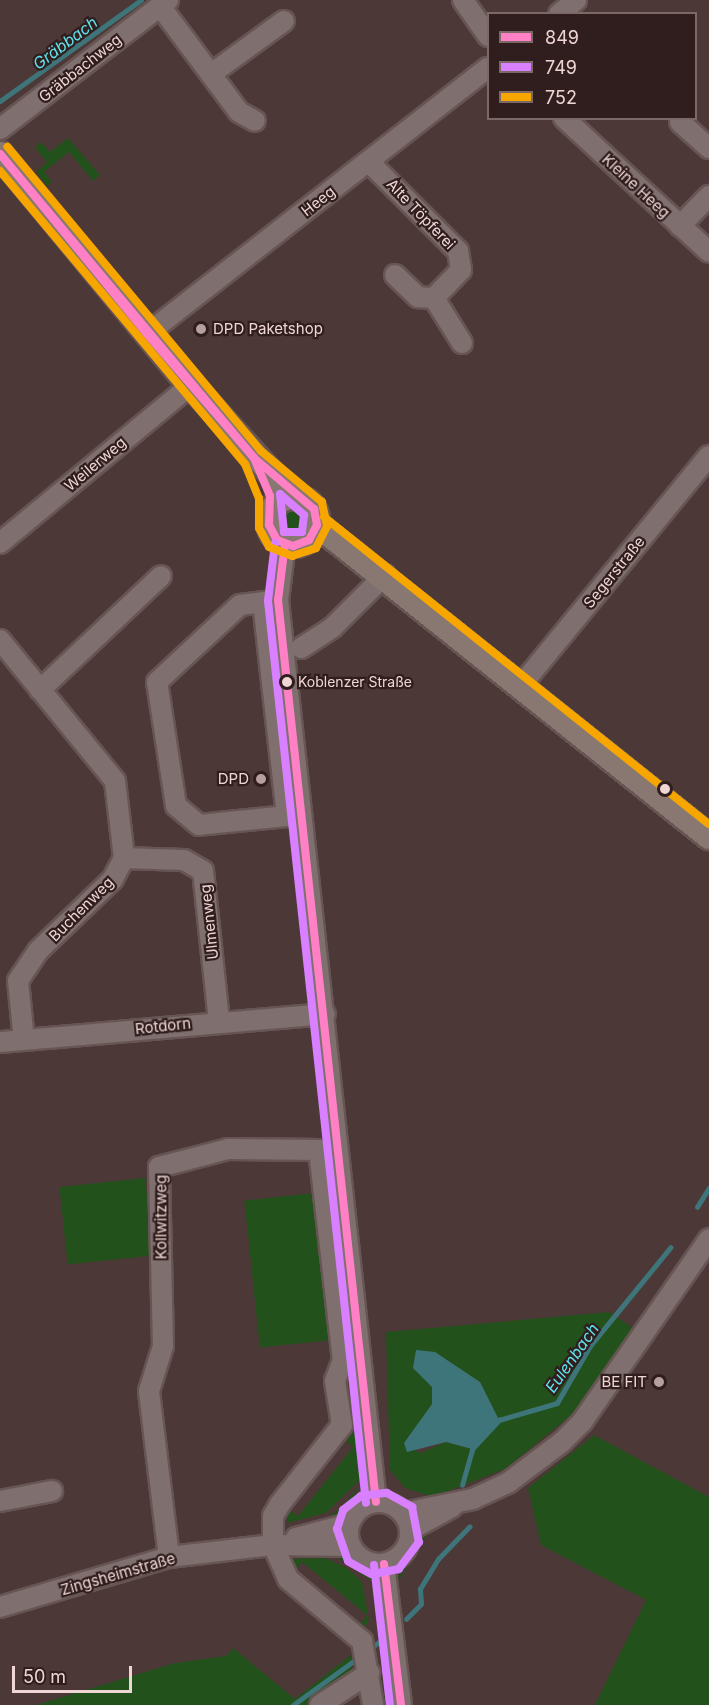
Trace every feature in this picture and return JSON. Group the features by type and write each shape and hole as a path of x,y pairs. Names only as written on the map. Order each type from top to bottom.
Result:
{"main road":[{"path":"0,154 147,334 254,458 293,497 309,502 317,525 385,575 519,688 709,837"},
{"path":"254,458 272,509 269,525 285,544 309,540 317,525"},
{"path":"272,509 293,497"}],"street":[{"path":"463,0 487,33"},
{"path":"561,12 576,0"},
{"name":"Gräbbachweg","path":"0,129 164,3 239,112 255,121"},
{"path":"211,74 284,21"},
{"name":"Heeg","path":"147,334 487,70"},
{"name":"Kleine Heeg","path":"566,120 709,252"},
{"path":"680,122 709,148"},
{"name":"Alte Töpferei","path":"369,162 458,251 460,270 434,298"},
{"path":"680,226 709,196"},
{"path":"395,275 418,297 434,298 462,343"},
{"name":"Weilerweg","path":"2,536 191,385"},
{"name":"Segerstraße","path":"519,688 709,456"},
{"path":"285,544 271,601 295,815 326,1014 376,1502"},
{"path":"301,648 332,628 385,575"},
{"path":"40,690 161,576"},
{"path":"271,601 240,605 157,682 176,806 185,818 199,825 295,815"},
{"path":"0,640 115,781 124,858"},
{"name":"Ulmenweg","path":"124,858 183,860 204,871 219,1020"},
{"name":"Buchenweg","path":"24,1040 18,981 38,951 114,879 124,858"},
{"name":"Rotdorn","path":"0,1042 219,1020 326,1014"},
{"name":"Kollwitzweg","path":"169,1557 149,1390 163,1346 159,1167 256,1147 319,1150 343,1360 335,1381 342,1425 273,1516 273,1545"},
{"path":"406,1522 509,1482 582,1422 709,1239"},
{"path":"0,1501 52,1491"},
{"path":"376,1502 406,1522"},
{"path":"376,1502 359,1509 349,1524 350,1546 364,1561 384,1564 406,1548 406,1522"},
{"name":"Zingsheimstraße","path":"273,1545 349,1524"},
{"path":"273,1545 288,1579 362,1641 373,1705"},
{"name":"Zingsheimstraße","path":"0,1607 169,1557 273,1545 350,1546"},
{"path":"384,1564 401,1705"},
{"path":"320,1705 368,1669"}],"green space":[{"path":"68,138 100,175 93,181 69,152 44,172 52,182 47,186 36,172 47,162 35,148 41,142 50,152"},
{"path":"292,510 300,513 303,521 300,529 292,532 284,529 281,521 284,513"},
{"path":"145,1178 153,1256 68,1265 59,1187"},
{"path":"315,1193 330,1340 260,1348 244,1200"},
{"path":"609,1312 636,1330 574,1413 505,1469 433,1497 405,1488 390,1470 386,1332","holes":["432,1387 472,1449 446,1442 420,1453 404,1443 432,1405"]},
{"path":"356,1424 361,1424 363,1477 326,1513 287,1523 288,1509 298,1516 353,1447 343,1438"},
{"path":"594,1435 709,1497 709,1705 595,1705 646,1600 541,1545 528,1488"},
{"path":"363,1482 341,1516 326,1520 346,1502"},
{"path":"430,1530 400,1578 397,1579 416,1539"},
{"path":"344,1552 366,1570 373,1582 333,1555"},
{"path":"325,1558 347,1568 362,1582 369,1620 363,1629 359,1626 367,1615 302,1562 294,1572 290,1565 290,1559"},
{"path":"233,1648 295,1699 352,1654 352,1670 308,1705 36,1705 175,1663 226,1656"}],"water":[{"path":"416,1350 435,1352 480,1382 499,1420 472,1449 446,1442 407,1452 404,1443 432,1404 432,1387 413,1368"}],"waterway":[{"name":"Gräbbach","path":"0,101 141,0"},
{"name":"Eulenbach","path":"697,1207 709,1188"},
{"name":"Eulenbach","path":"462,1485 472,1449 499,1420 557,1403 590,1346 670,1248"},
{"name":"Eulenbach","path":"406,1619 421,1604 420,1589 438,1559 469,1527"},
{"name":"Eulenbach","path":"368,1650 379,1642"},
{"name":"Eulenbach","path":"293,1705 359,1657"}],"transit line":[{"name":"752","path":"0,171 245,464 259,498 259,528 269,547 292,556 316,548 327,526 322,502 261,451 8,147"},
{"name":"849","path":"0,154 254,458 147,334 0,154"},
{"name":"849","path":"254,458 314,509 317,525 309,540 293,546 277,540 269,525 270,496 254,458"},
{"name":"749","path":"280,494 304,515 302,532 284,532 280,494"},
{"name":"752","path":"324,517 709,824"},
{"name":"749","path":"275,543 268,601 366,1503"},
{"name":"849","path":"285,544 278,600 376,1502"},
{"name":"749","path":"371,1574 348,1561 337,1529 343,1510 361,1496 387,1493 412,1507 419,1542 399,1569 374,1574"},
{"name":"849","path":"384,1564 401,1705"},
{"name":"749","path":"374,1565 390,1705"}],"place":[{"name":"DPD Paketshop","path":"201,329"},
{"name":"Koblenzer Straße","path":"287,682"},
{"name":"DPD","path":"261,779"},
{"name":"BE FIT","path":"659,1382"}]}
